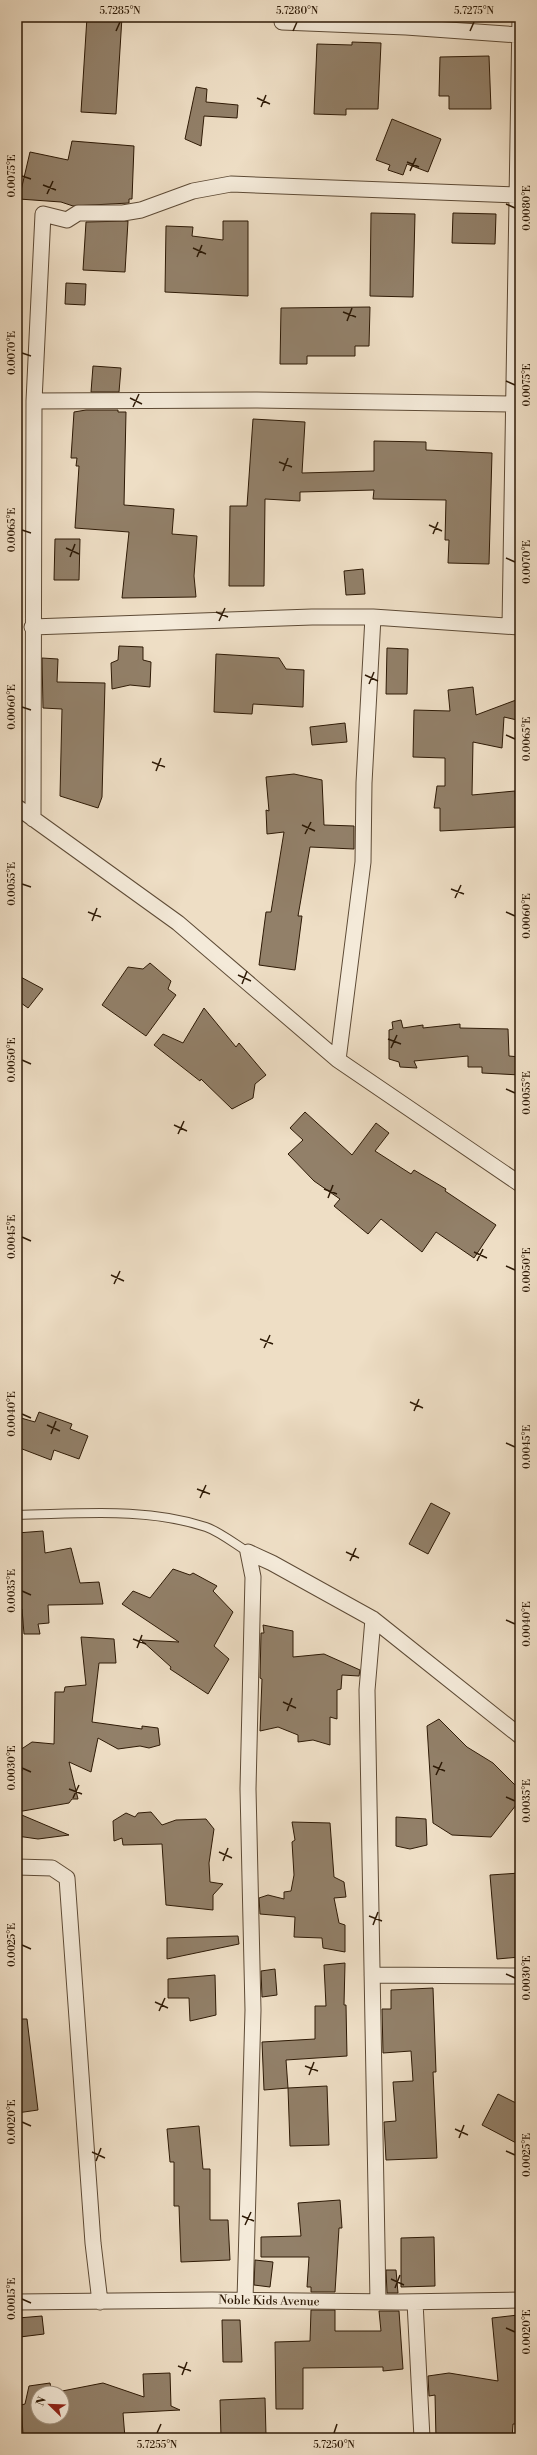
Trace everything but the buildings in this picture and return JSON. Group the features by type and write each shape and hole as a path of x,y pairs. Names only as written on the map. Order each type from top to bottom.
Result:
{"street":[{"path":"32,627 253,618 373,617 515,627 512,404 520,17"},
{"path":"282,22 406,26 519,35"},
{"path":"33,819 32,627 34,401 43,214 67,220 78,213 123,213 141,210 193,191 231,184 516,195"},
{"path":"34,401 257,400 512,404"},
{"path":"338,1060 363,862 364,782 373,617"},
{"path":"17,807 178,923 338,1060 520,1184"},
{"path":"248,1552 272,1563 373,1619 520,1736"},
{"path":"245,2300 253,2010 248,1775 253,1577 248,1552"},
{"path":"373,1619 367,1690 378,2302"},
{"path":"17,1867 52,1868 66,1878 93,2243 100,2302"},
{"path":"372,1975 520,1976"},
{"name":"Noble Kids Avenue","path":"17,2302 245,2300 415,2302 520,2300"},
{"path":"415,2302 422,2438"}],"lane":[{"path":"17,1515 129,1514 158,1517 207,1528 248,1552"}]}
